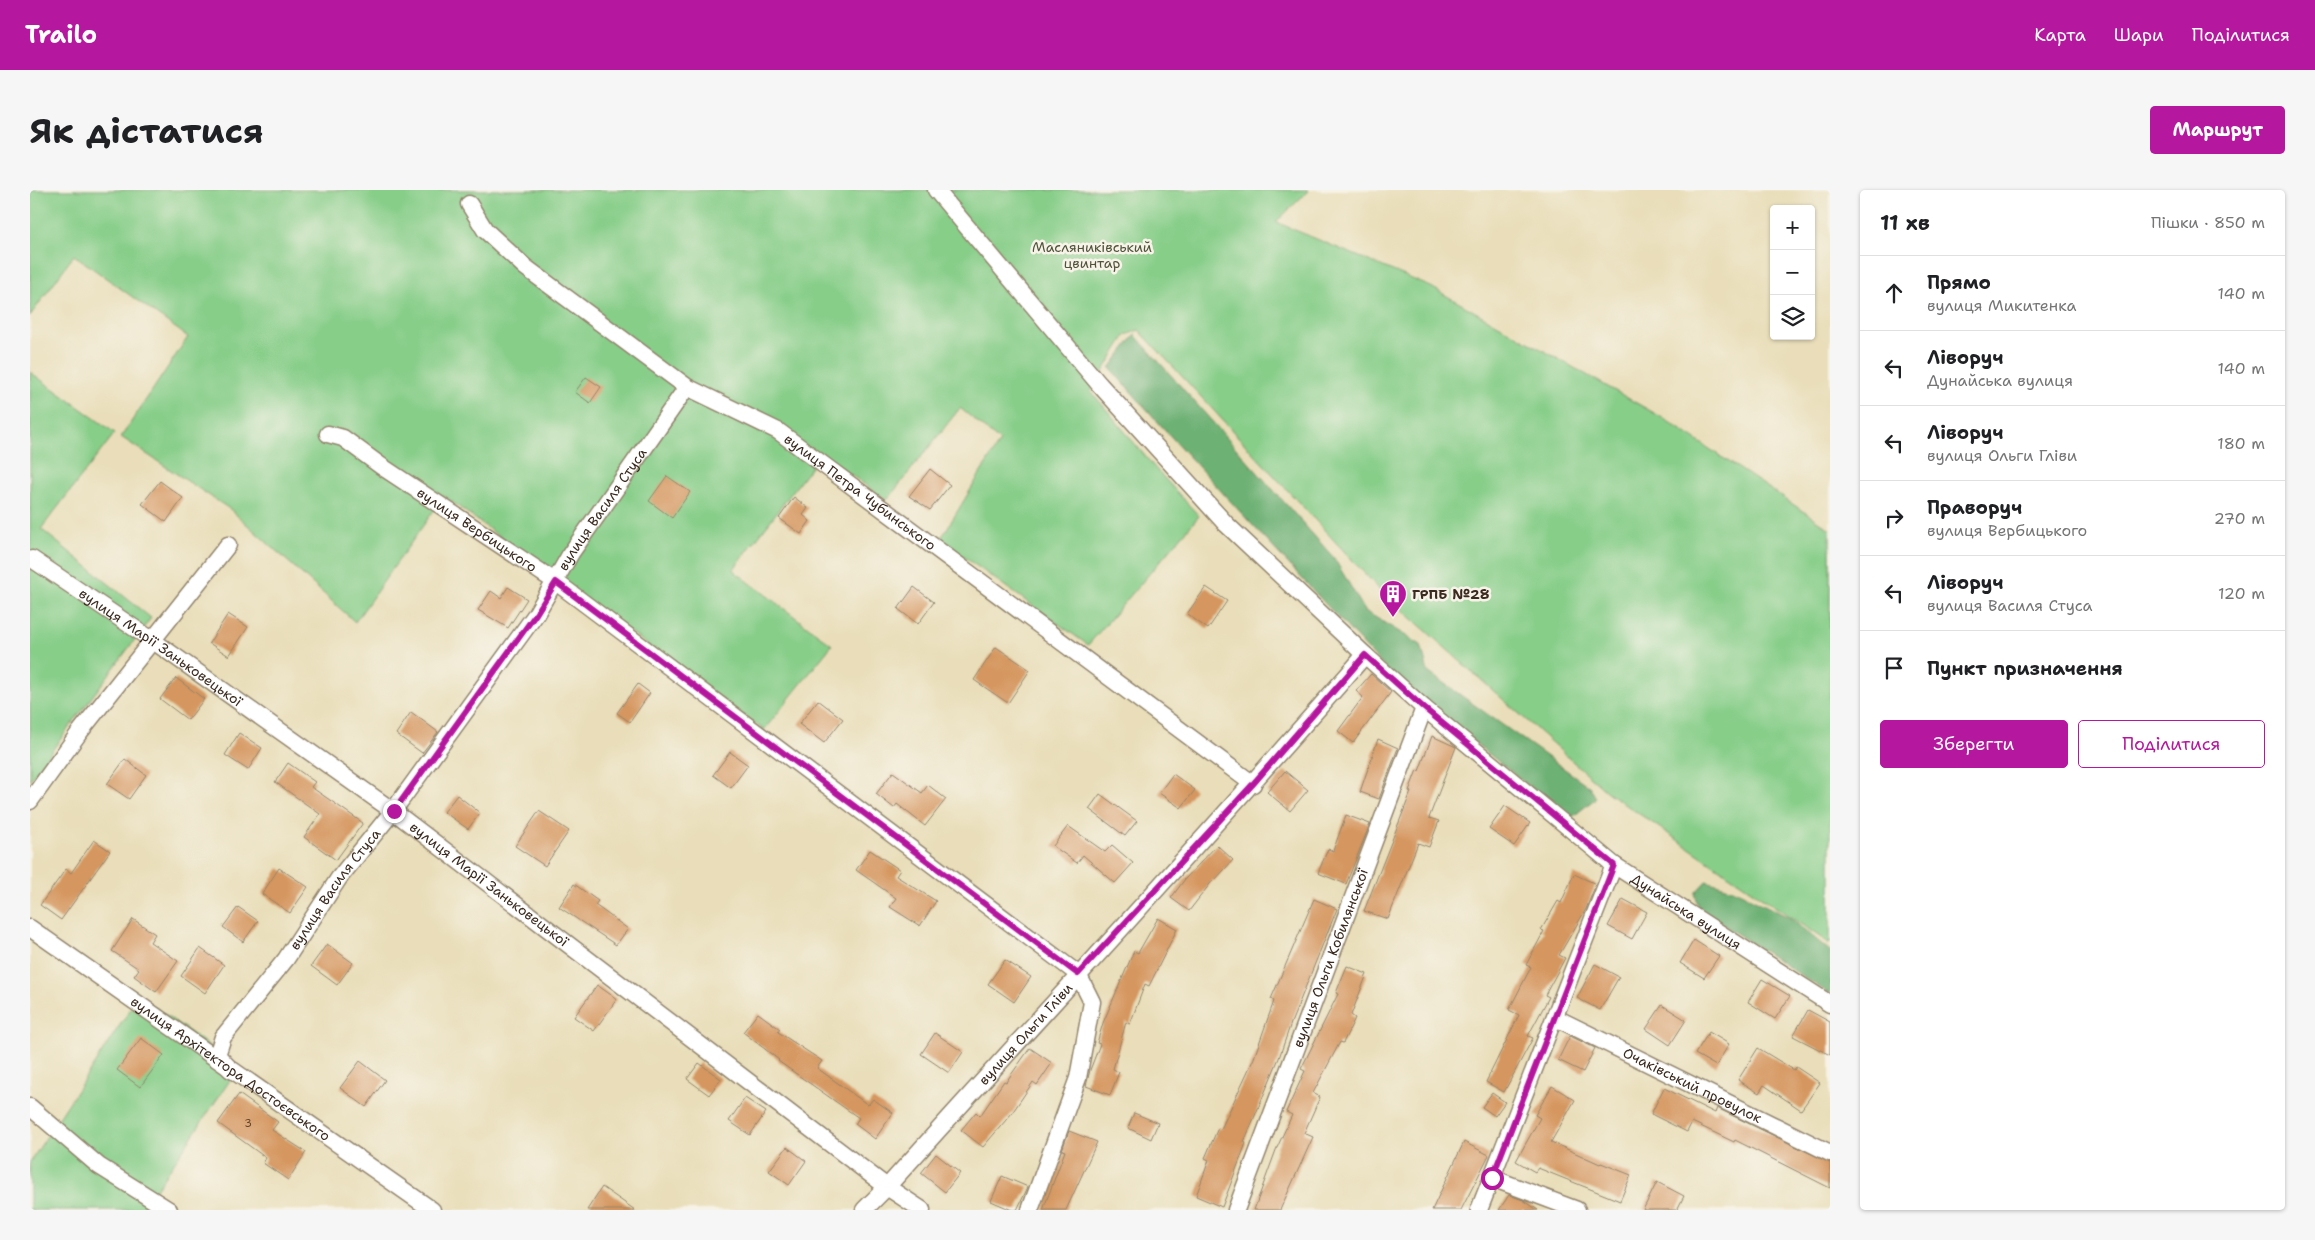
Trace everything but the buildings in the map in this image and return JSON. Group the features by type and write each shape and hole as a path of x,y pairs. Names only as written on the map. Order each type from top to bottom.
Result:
{"street":[{"name":"Дунайська вулиця","path":"936,190 1099,384 1226,524 1365,655 1424,708 1614,865 1830,1004"},
{"name":"вулиця Петра Чубинського","path":"469,204 485,230 525,267 687,387 778,431 1253,784"},
{"name":"вулиця Василя Стуса","path":"231,1070 217,1055 223,1037 286,959 339,878 394,811 536,614 571,553 687,387"},
{"name":"вулиця Вербицького","path":"328,434 343,438 381,466 556,582 1078,974"},
{"path":"30,801 79,733 228,545"},
{"name":"вулиця Марії Заньковецької","path":"32,559 152,640 394,811 887,1187 922,1210"},
{"name":"вулиця Ольги Гліви","path":"864,1210 1253,784 1365,655"},
{"name":"вулиця Ольги Кобилянської","path":"1236,1210 1424,708"},
{"path":"1479,1210 1556,1018 1614,865"},
{"name":"вулиця Архітектора Достоєвського","path":"30,928 432,1210"},
{"path":"1030,1210 1078,1078 1092,1002 1078,974"},
{"name":"Очаківський провулок","path":"1556,1018 1830,1153"},
{"path":"30,1107 99,1166 168,1210"},
{"path":"1492,1178 1577,1210"}],"green space":[{"name":"Масляниківський цвинтар","path":"30,190 1309,190 1276,222 1431,287 1663,418 1830,529 1830,944 1607,792 1379,589 1139,330 1126,335 1091,391 1155,468 1199,516 1088,645 940,540 1000,441 960,408 887,500 821,454 733,570 832,645 764,730 444,496 355,622 231,510 121,437 188,337 74,255 30,316"},
{"path":"1135,335 1334,558 1365,611 1421,645 1428,672 1590,787 1596,798 1570,819 1395,679 1182,449 1110,368"},
{"path":"30,372 115,433 41,529 151,618 30,780"},
{"path":"1706,881 1733,889 1790,918 1830,951 1830,994 1699,909 1695,893"},
{"path":"139,996 239,1067 142,1210 30,1210 30,1162"}],"place":[{"name":"ГРПБ №28","path":"1393,618"}],"route":[{"path":"394,811 536,614 556,582 1078,974 1253,784 1365,655 1424,708 1614,865 1556,1018 1492,1178"}]}
